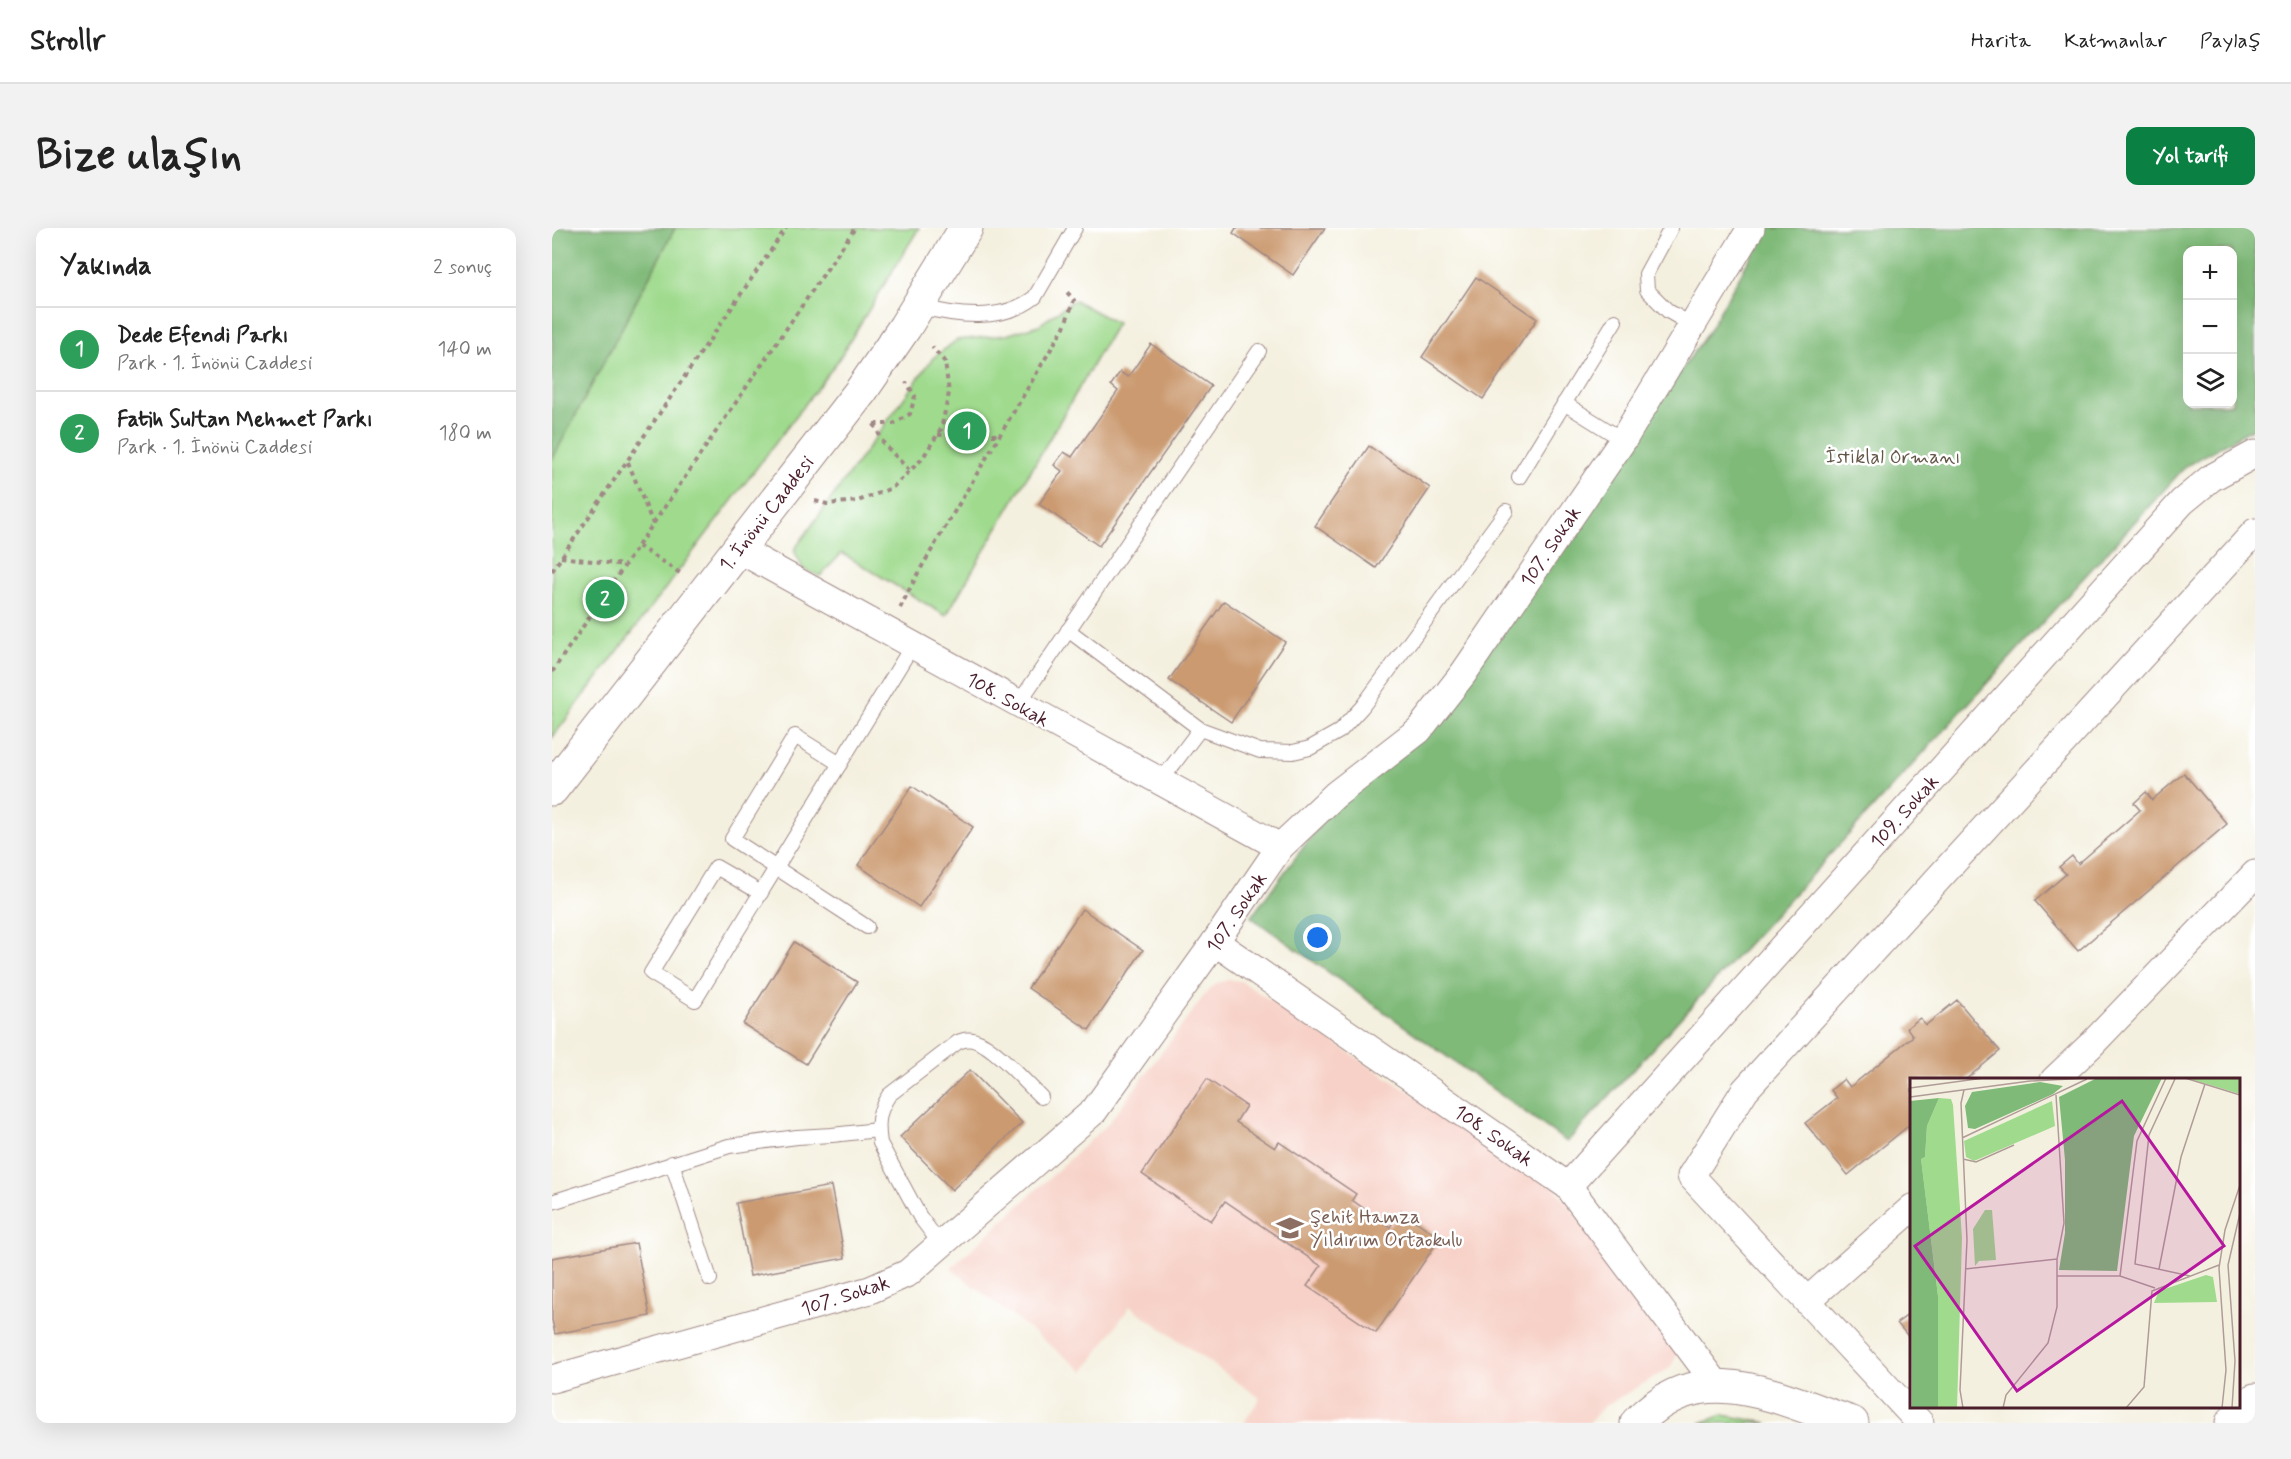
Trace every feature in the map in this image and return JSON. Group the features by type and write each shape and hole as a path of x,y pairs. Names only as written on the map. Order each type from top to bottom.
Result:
{"street":[{"name":"1. İnönü Caddesi","path":"552,789 861,391 966,228"},
{"name":"107. Sokak","path":"552,1379 870,1290 908,1273 1094,1111 1280,847 1335,795 1419,730 1463,674 1623,440 1751,228"},
{"name":"109. Sokak","path":"1568,1186 2182,502 2211,477 2255,454"},
{"path":"1920,1423 1691,1176 1745,1090 2255,532"},
{"name":"108. Sokak","path":"738,549 887,633 1280,847"},
{"path":"2056,1078 2091,1045 2255,874"},
{"name":"108. Sokak","path":"1215,942 1568,1186 1717,1385"},
{"path":"1808,1300 1910,1209"},
{"path":"1637,1423 1653,1408 1680,1391 1717,1385 1755,1390 1852,1423"},
{"path":"2232,1423 2255,1400"}],"lane":[{"path":"917,306 945,313 978,315 1006,311 1027,303 1035,297 1075,228"},
{"path":"1671,228 1646,274 1647,290 1668,311 1692,325"},
{"path":"1519,477 1615,321"},
{"path":"1018,704 1259,351"},
{"path":"1564,404 1623,440"},
{"path":"1068,630 1200,729 1244,746 1276,753 1310,748 1340,731 1362,707 1506,512"},
{"path":"761,893 716,867 651,973 695,1000 761,893 777,867 912,646"},
{"path":"1160,782 1200,729"},
{"path":"840,764 795,736 732,839 867,927"},
{"path":"941,1245 920,1217 880,1143 878,1117 882,1105 890,1095 958,1042 967,1039 976,1040 992,1050 1041,1097"},
{"path":"552,1202 729,1146 762,1140 878,1130"},
{"path":"672,1163 710,1279"}],"path":[{"path":"552,571 786,228"},
{"path":"552,672 855,228"},
{"path":"887,633 918,573 1064,327 1074,300 1048,272"},
{"path":"785,489 804,498 827,504 858,501 892,488 910,471 922,459 941,429 949,393 945,362 933,347"},
{"path":"874,424 884,444 910,471"},
{"path":"937,435 1000,435"},
{"path":"628,461 653,524"},
{"path":"638,546 706,590"},
{"path":"561,557 624,565"}],"shaded area":[{"name":"Şehit Hamza Yıldırım Ortaokulu","path":"1228,980 1241,981 1555,1188 1676,1343 1677,1355 1670,1368 1603,1407 1589,1423 1244,1423 1260,1398 1130,1306 1084,1372 951,1268 1108,1124 1207,992 1217,983"}],"green space":[{"path":"552,228 675,228 552,460"},
{"path":"675,228 919,228 837,362 552,738 552,460"},
{"name":"İstiklal Ormanı","path":"1767,228 2255,228 2255,427 2186,466 1567,1142 1251,917 1326,817 1427,734 1708,332"},
{"path":"1074,300 1117,323 946,616 842,553 820,576 803,569 794,550 933,358 957,340 1006,335 1039,325"},
{"path":"1723,1415 1768,1423 1700,1423"}],"building":[{"path":"1236,228 1325,228 1293,275 1233,233"},
{"path":"1476,277 1537,319 1483,399 1422,357"},
{"path":"1151,344 1211,386 1099,546 1039,504 1062,471 1054,465 1064,452 1072,457 1118,391 1111,385 1120,372 1128,377"},
{"path":"1369,446 1430,488 1376,568 1315,526"},
{"path":"1224,601 1285,642 1231,722 1169,680"},
{"path":"2184,773 2227,824 2078,951 2035,901 2066,874 2059,867 2072,856 2078,864 2140,810 2134,803 2146,792 2152,800"},
{"path":"912,786 973,827 919,907 858,865"},
{"path":"1082,909 1143,950 1089,1030 1028,988"},
{"path":"794,942 857,982 806,1064 743,1024"},
{"path":"1957,1000 2000,1051 1967,1078 1910,1078 1910,1125 1848,1175 1805,1123 1837,1098 1831,1090 1844,1079 1850,1087 1913,1036 1907,1028 1920,1018 1926,1025"},
{"path":"970,1070 1022,1123 952,1190 900,1137"},
{"path":"1207,1079 1246,1106 1236,1122 1275,1148 1279,1142 1356,1194 1352,1200 1390,1227 1401,1211 1440,1238 1376,1333 1307,1286 1321,1266 1225,1201 1211,1221 1142,1174"},
{"path":"831,1186 845,1258 750,1276 736,1203"},
{"path":"636,1243 650,1316 555,1334 552,1320 552,1258"},
{"path":"1910,1313 1910,1339 1897,1323"}],"place":[{"name":"Dede Efendi Parkı","path":"967,431"},
{"name":"Fatih Sultan Mehmet Parkı","path":"605,599"},
{"name":"Şehit Hamza Yıldırım Ortaokulu","path":"1290,1228"}]}
